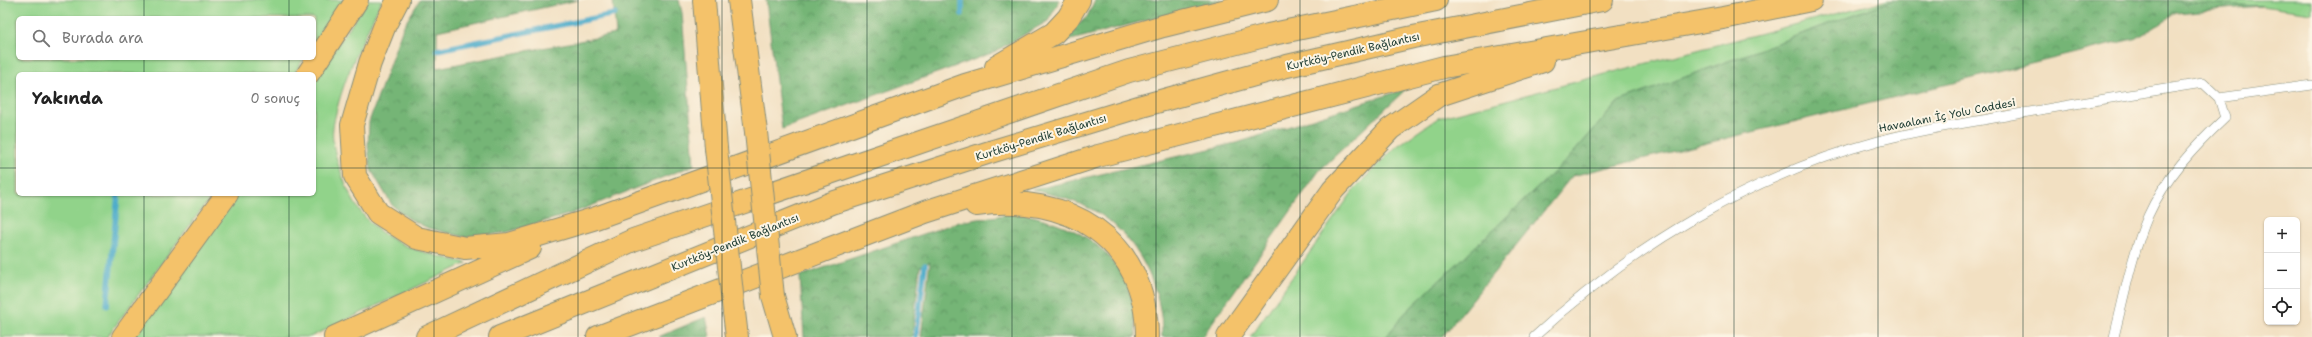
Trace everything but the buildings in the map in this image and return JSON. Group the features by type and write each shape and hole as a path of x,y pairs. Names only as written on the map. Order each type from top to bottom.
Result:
{"highway":[{"path":"309,72 357,0"},
{"path":"398,0 385,25 370,63 352,125 355,176 378,213 417,238 465,248 509,244 593,219 965,85 1163,26 1267,0"},
{"path":"690,0 711,74"},
{"path":"704,0 716,148 738,337"},
{"path":"740,0 756,132 777,337"},
{"path":"748,73 750,0"},
{"path":"965,85 1054,33 1068,18 1079,0"},
{"path":"427,337 633,240 1129,71 1268,35 1436,0"},
{"name":"Kurtköy-Pendik Bağlantısı","path":"500,337 832,203 987,153 1142,106 1287,66 1413,37 1602,0"},
{"path":"598,337 925,212 1098,156 1437,69 1723,18 1811,0"},
{"path":"1228,337 1333,190 1390,129 1440,95 1620,36"},
{"path":"123,337 226,196"},
{"path":"925,212 999,202 1037,205 1066,211 1092,225 1116,247 1135,275 1147,314 1148,337"},
{"path":"335,337 593,219"},
{"path":"773,296 785,337"}],"lane":[{"name":"Havaalanı İç Yolu Caddesi","path":"1534,337 1564,309 1657,240 1710,208 1763,182 1831,156 1914,132 2203,83 2219,98"},
{"path":"2114,337 2136,252 2148,216 2185,158 2225,118 2219,98 2312,85"}],"green space":[{"path":"0,0 344,0 316,41 316,16 16,16 16,60 303,60 295,72 16,72 16,196 212,196 107,337 0,337"},
{"path":"368,0 382,0 360,46 341,94 333,127 334,150 337,161 350,195 361,213 374,227 406,246 467,263 310,337 133,337 235,196 316,196 316,77"},
{"path":"420,0 578,0 437,31 437,68 616,34 613,0 679,0 682,13 694,165 573,213 508,232 469,238 428,228 408,218 392,205 371,170 368,147 369,122 403,27"},
{"path":"766,0 1060,0 1048,21 992,53 782,129"},
{"path":"1095,0 1223,0 1052,45 1087,17"},
{"path":"1888,0 1893,0 1618,102 1568,159 1405,313 1386,337 1250,337 1356,187 1396,147 1438,118"},
{"path":"1893,0 2148,0 2261,6 2176,13 2137,38 1572,176 1442,337 1386,337 1405,313 1568,159 1618,102"},
{"path":"2068,0 2312,0 2312,13 2261,6"},
{"path":"1406,89 1319,171 1202,337 1162,337 1158,300 1144,264 1122,233 1108,220 1093,210 1078,203 1055,195 1032,190 1240,142"},
{"path":"1017,213 1036,217 1073,230 1089,239 1103,251 1115,264 1125,281 1133,305 1136,337 921,337 930,262 920,267 912,337 804,337 800,276 959,222"},
{"path":"706,317 710,337 658,337"}],"waterway":[{"path":"962,0 962,14"},
{"path":"437,50 615,14"},
{"path":"107,305 118,196"},
{"path":"916,337 925,265"}]}
